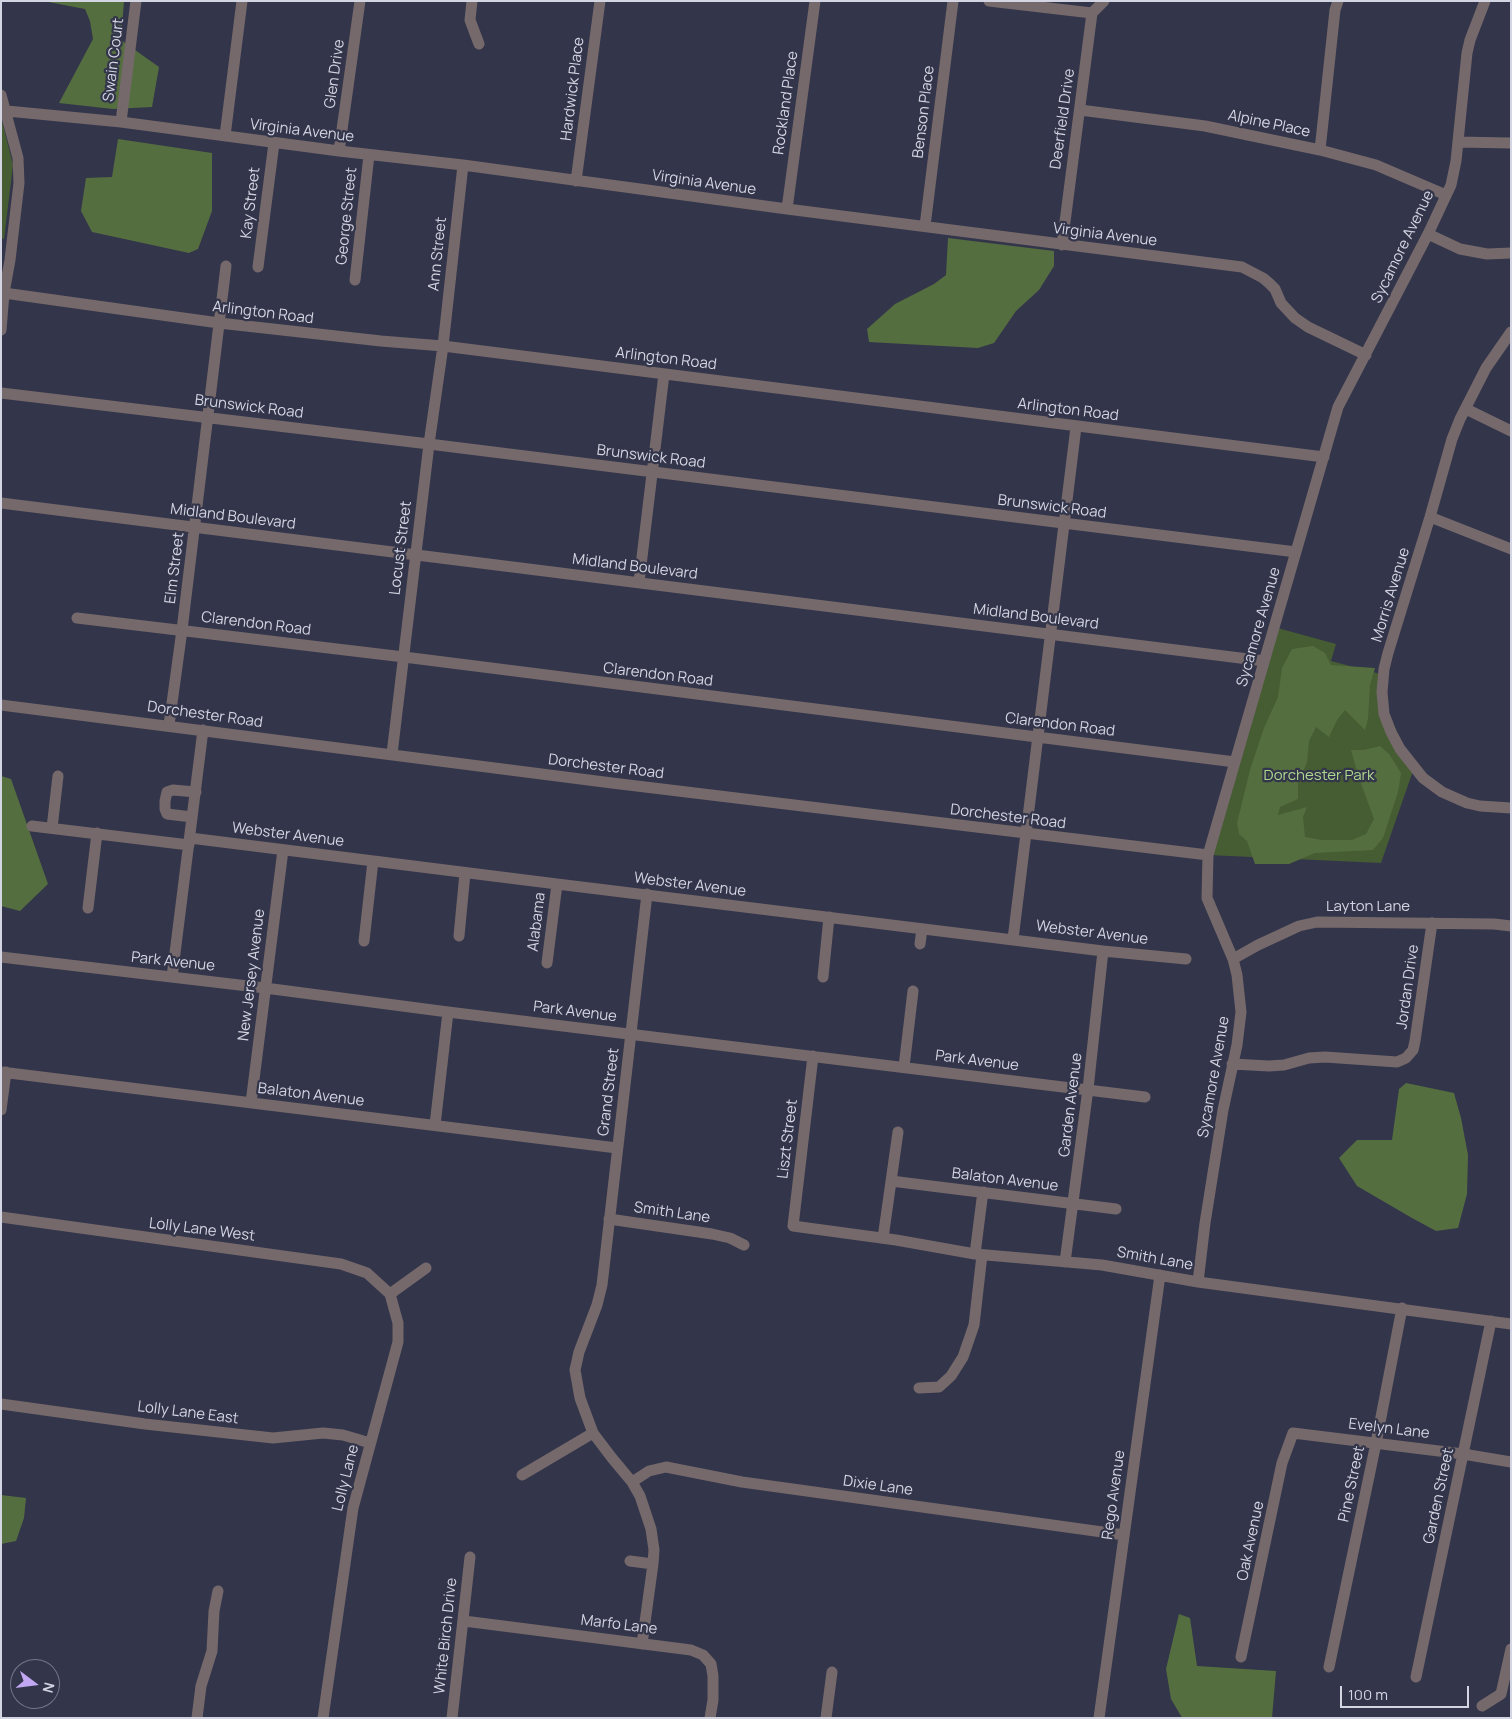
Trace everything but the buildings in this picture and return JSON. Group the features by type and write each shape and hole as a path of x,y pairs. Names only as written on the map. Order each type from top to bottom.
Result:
{"street":[{"name":"Swain Court","path":"121,122 136,1"},
{"path":"225,136 242,1"},
{"name":"Glen Drive","path":"339,151 360,1"},
{"path":"472,1 470,20 478,44"},
{"name":"Hardwick Place","path":"576,181 600,1"},
{"name":"Rockland Place","path":"787,209 815,1"},
{"name":"Benson Place","path":"925,226 953,1"},
{"path":"988,1 1092,13 1104,1"},
{"path":"1320,150 1335,10 1338,1"},
{"name":"Sycamore Avenue","path":"1198,1282 1205,1223 1241,1012 1238,975 1207,898 1208,855 1338,407 1428,234 1446,195 1454,172 1467,53 1485,1"},
{"name":"Deerfield Drive","path":"1062,245 1092,13"},
{"path":"1,94 18,158 19,183 4,293 1,330"},
{"name":"Alpine Place","path":"1080,110 1205,126 1320,150 1376,165 1446,195"},
{"name":"Virginia Avenue","path":"7,111 121,122 369,155 463,165 787,209 1242,267 1269,283 1275,289 1281,303 1295,318 1308,327 1366,355"},
{"path":"1458,142 1511,142"},
{"name":"Kay Street","path":"258,267 274,143"},
{"name":"George Street","path":"355,280 369,155"},
{"name":"Ann Street","path":"443,346 463,165"},
{"path":"1428,234 1460,249 1487,254 1511,253"},
{"name":"Elm Street","path":"169,725 195,528 226,266"},
{"name":"Arlington Road","path":"4,293 220,323 443,346 1324,457"},
{"name":"Morris Avenue","path":"1511,332 1486,368 1452,439 1388,653 1382,692 1384,714 1400,749 1414,768 1434,786 1442,792 1467,803 1480,806 1511,808"},
{"name":"Locust Street","path":"392,754 415,555 443,346"},
{"path":"639,582 664,374"},
{"name":"Brunswick Road","path":"1,392 1296,552"},
{"path":"1466,409 1511,431"},
{"path":"1013,939 1076,427"},
{"name":"Midland Boulevard","path":"1,503 1264,661"},
{"path":"1430,517 1511,549"},
{"name":"Clarendon Road","path":"77,618 404,657 1235,762"},
{"name":"Dorchester Road","path":"1,705 1026,834 1208,855"},
{"path":"172,977 203,730"},
{"path":"52,828 58,776"},
{"path":"192,817 167,814 165,801 167,792 173,790 196,792"},
{"name":"Webster Avenue","path":"32,826 282,850 1103,951 1186,959"},
{"path":"88,908 97,833"},
{"name":"New Jersey Avenue","path":"251,1104 282,850"},
{"path":"364,941 373,861"},
{"path":"459,936 465,873"},
{"name":"Alabama","path":"547,963 557,884"},
{"name":"Grand Street","path":"609,1219 647,894"},
{"path":"823,977 829,917"},
{"name":"Layton Lane","path":"1233,959 1258,944 1299,926 1317,922 1511,926"},
{"name":"Jordan Drive","path":"1232,1064 1284,1065 1309,1058 1324,1057 1397,1062 1409,1055 1413,1050 1420,1014 1432,923"},
{"path":"920,944 922,929"},
{"name":"Garden Avenue","path":"1066,1262 1103,951"},
{"name":"Park Avenue","path":"1,957 1145,1097"},
{"path":"904,1067 912,991"},
{"path":"436,1125 448,1012"},
{"name":"Liszt Street","path":"793,1226 813,1056"},
{"path":"1,1110 4,1072"},
{"name":"Balaton Avenue","path":"4,1072 617,1148"},
{"path":"883,1238 898,1132"},
{"name":"Balaton Avenue","path":"891,1181 1116,1209"},
{"path":"919,1388 939,1387 951,1376 963,1358 970,1341 974,1325 984,1192"},
{"name":"Lolly Lane West","path":"1,1217 341,1264 367,1273 390,1294"},
{"path":"609,1219 600,1295 579,1352 575,1370 580,1398 593,1433 632,1482 640,1496 649,1522 654,1564 642,1644"},
{"name":"Smith Lane","path":"609,1219 712,1234 730,1238 744,1245"},
{"name":"Smith Lane","path":"793,1226 883,1238 978,1254 1102,1265 1198,1282 1511,1324"},
{"path":"390,1294 426,1268"},
{"name":"Rego Avenue","path":"1100,1718 1160,1276"},
{"name":"Lolly Lane","path":"323,1718 353,1508 398,1342 398,1323 390,1294"},
{"name":"Pine Street","path":"1329,1667 1402,1308"},
{"name":"Garden Street","path":"1416,1677 1491,1321"},
{"name":"Lolly Lane East","path":"1,1404 146,1424 273,1438 323,1433 343,1435 370,1443"},
{"path":"522,1475 593,1433"},
{"name":"Evelyn Lane","path":"1293,1433 1463,1454 1511,1462"},
{"name":"Oak Avenue","path":"1241,1657 1282,1463 1293,1433"},
{"name":"Dixie Lane","path":"632,1482 649,1471 666,1467 742,1482 1124,1535"},
{"name":"White Birch Drive","path":"452,1718 470,1557"},
{"path":"630,1561 654,1564"},
{"path":"197,1718 201,1686 212,1651 214,1611 218,1591"},
{"name":"Marfo Lane","path":"464,1621 691,1650 703,1655 711,1664 714,1676 710,1718"},
{"path":"1482,1706 1501,1694 1511,1649"},
{"path":"826,1718 832,1672"}],"green space":[{"path":"43,1 124,1 121,40 159,67 152,107 113,109 59,103 93,39 90,21 85,9"},
{"path":"1,117 13,165 4,239 1,238"},
{"path":"118,139 212,153 212,211 198,249 189,253 92,232 81,211 86,178 112,177"},
{"path":"948,238 1054,251 1054,266 1039,290 1016,311 994,343 978,348 869,342 867,329 895,304 934,284 946,275"},
{"name":"Dorchester Park","path":"1274,627 1336,644 1331,661 1384,675 1383,702 1414,768 1381,863 1208,855"},
{"path":"1313,646 1325,653 1331,665 1375,668 1370,685 1368,719 1365,730 1345,710 1337,720 1329,737 1316,727 1309,741 1307,762 1298,784 1298,799 1280,807 1278,815 1307,807 1303,817 1305,837 1322,840 1352,840 1366,834 1374,819 1351,750 1364,750 1380,746 1389,754 1401,773 1398,792 1383,838 1373,850 1315,853 1289,864 1255,864 1247,841 1239,834 1237,823 1250,770 1264,728 1278,697 1282,668 1292,649"},
{"path":"1,776 11,779 48,884 20,911 1,906"},
{"path":"1406,1083 1454,1093 1468,1155 1467,1194 1458,1228 1436,1231 1357,1186 1339,1158 1357,1140 1392,1140 1399,1089"},
{"path":"1,1495 26,1498 24,1518 16,1541 1,1544"},
{"path":"1179,1614 1190,1618 1197,1666 1276,1671 1272,1718 1183,1718 1181,1716 1171,1699 1166,1669"}]}
